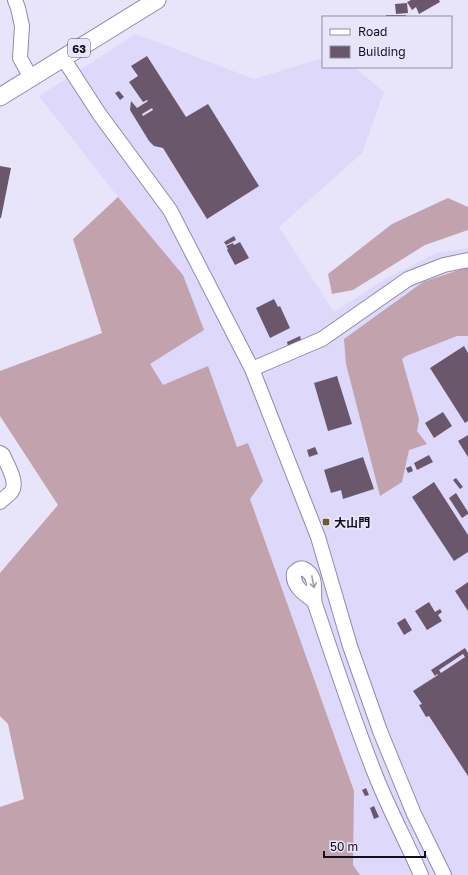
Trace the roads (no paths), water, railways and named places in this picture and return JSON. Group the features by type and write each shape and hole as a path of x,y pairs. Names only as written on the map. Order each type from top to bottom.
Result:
{"main road":[{"name":"63","path":"0,97 157,0"}],"street":[{"path":"15,0 22,26 20,58 31,78"},
{"path":"63,58 100,115 170,210 252,369 318,537 350,646 380,731 414,814 444,875"},
{"path":"252,369 322,339 408,279 444,266 468,260"},
{"path":"0,453 3,455 13,480 14,487 11,493 0,502"},
{"path":"314,601 343,688 377,780 421,875"}],"place":[{"name":"大山門","path":"326,522"}]}
